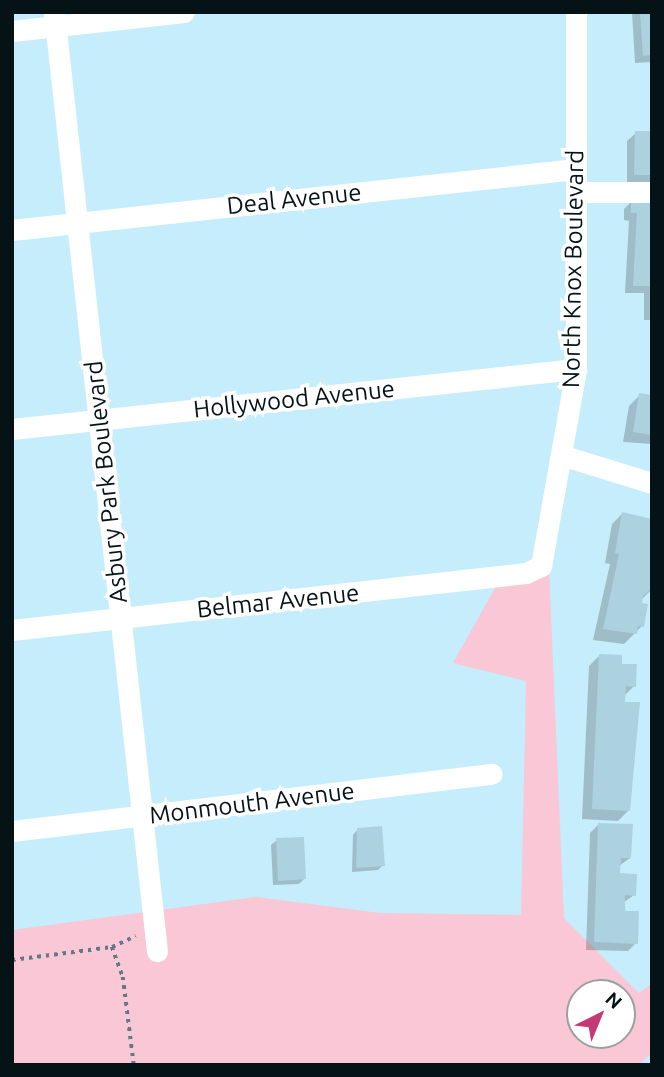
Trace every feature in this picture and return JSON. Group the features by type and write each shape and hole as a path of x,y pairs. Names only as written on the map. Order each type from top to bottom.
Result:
{"street":[{"path":"12,31 55,19 184,12"},
{"name":"North Knox Boulevard","path":"541,566 576,369 576,12"},
{"name":"Asbury Park Boulevard","path":"55,19 157,951"},
{"name":"Deal Avenue","path":"12,230 576,169"},
{"path":"576,192 652,192"},
{"name":"Hollywood Avenue","path":"12,429 576,369"},
{"path":"561,454 652,483"},
{"name":"Belmar Avenue","path":"12,630 526,573 541,566"},
{"name":"Monmouth Avenue","path":"12,831 492,774"}],"path":[{"path":"12,960 112,947 154,929"},
{"path":"112,947 123,977 134,1065"}],"shaded area":[{"path":"549,568 564,918 625,979 566,979 566,1049 636,1049 636,990 639,993 652,983 652,1053 638,1065 12,1065 12,930 256,897 380,913 521,915 526,681 453,663 500,579"}],"building":[{"path":"640,12 652,12 652,55 643,56"},
{"path":"635,131 652,131 652,175 634,175"},
{"path":"631,199 652,199 652,286 633,286 637,213 631,213"},
{"path":"639,393 652,395 652,435 633,432"},
{"path":"622,512 652,519 652,588 643,596 642,603 648,604 644,627 638,626 637,634 603,629 619,554 615,553"},
{"path":"599,654 622,655 622,664 637,664 636,687 626,686 625,702 640,702 630,811 592,809"},
{"path":"598,823 633,824 631,858 621,858 620,873 637,874 636,896 625,895 625,911 639,911 638,944 594,942"},
{"path":"382,826 385,866 356,868 357,828"},
{"path":"304,837 306,879 278,881 276,838"}]}
